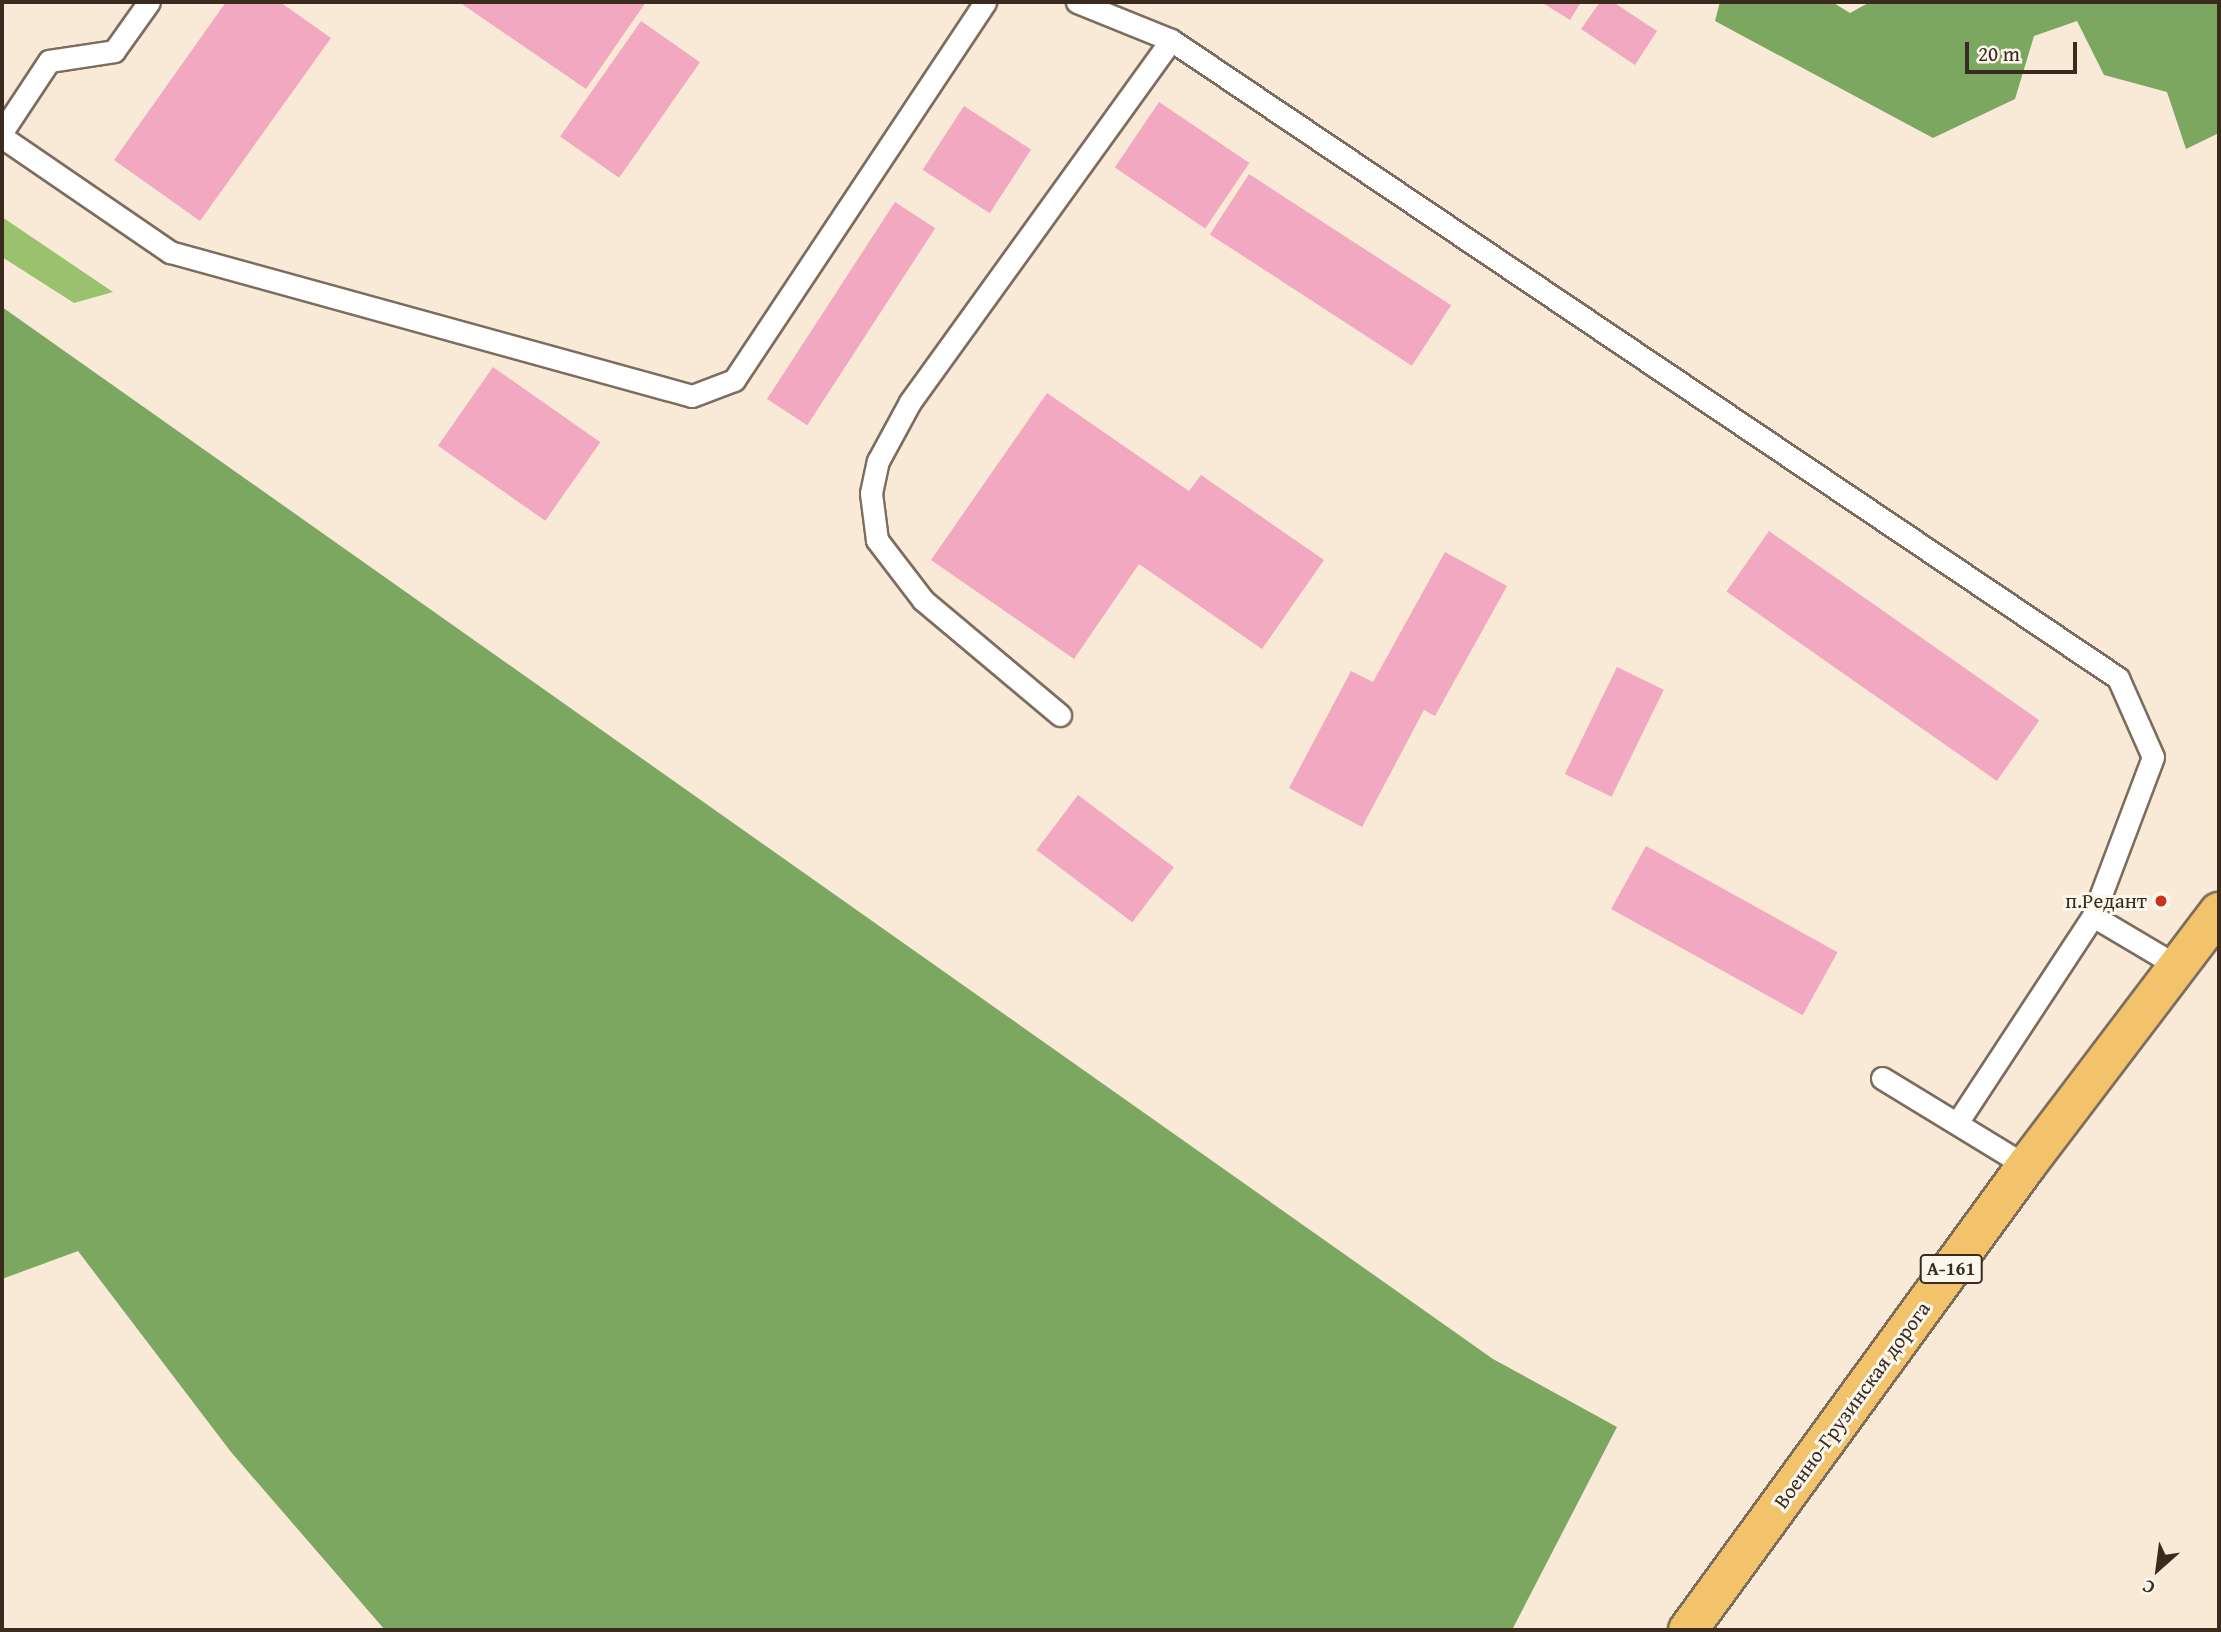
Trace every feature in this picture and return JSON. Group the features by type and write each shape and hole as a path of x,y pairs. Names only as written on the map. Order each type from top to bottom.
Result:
{"highway":[{"name":"Военно-Грузинская дорога","path":"1688,1630 2026,1166 2219,912"}],"lane":[{"path":"149,2 114,51 49,61 2,135 170,252 692,396 734,380 985,2"},
{"path":"1077,2 1171,40 2118,678 2153,757 2093,916 1957,1124"},
{"path":"1060,715 923,600 877,540 871,493 878,461 910,402 1171,40"},
{"path":"2093,916 2179,967"},
{"path":"1882,1078 2026,1166"}],"green space":[{"path":"1720,2 1832,2 1850,13 1870,2 2219,2 2219,133 2186,149 2167,92 2104,75 2077,21 2034,36 2015,99 1933,138 1715,21"},
{"path":"2,217 113,292 74,303 2,257"},
{"path":"2,307 1493,1359 1617,1427 1512,1630 385,1630 231,1452 78,1251 2,1279"}],"building":[{"path":"226,2 280,2 331,38 200,221 114,160"},
{"path":"459,2 646,2 586,89"},
{"path":"1541,2 1581,2 1570,20"},
{"path":"1600,2 1613,2 1657,31 1635,65 1581,29"},
{"path":"641,21 700,62 619,178 560,137"},
{"path":"1159,102 1249,163 1205,228 1115,167"},
{"path":"964,106 1031,150 990,213 923,170"},
{"path":"1249,174 1451,305 1412,366 1210,234"},
{"path":"895,202 935,228 807,425 767,399"},
{"path":"493,367 600,442 545,521 438,446"},
{"path":"1047,393 1189,491 1201,475 1324,560 1262,649 1139,564 1074,659 931,560"},
{"path":"1769,531 2039,720 1997,781 1727,592"},
{"path":"1445,552 1507,586 1435,716 1424,710 1362,827 1289,788 1351,671 1373,682"},
{"path":"1617,667 1664,690 1612,797 1565,774"},
{"path":"1078,795 1174,867 1132,922 1036,850"},
{"path":"1646,846 1838,952 1803,1015 1611,909"}],"place":[{"name":"п.Редант","path":"2161,901"}]}
